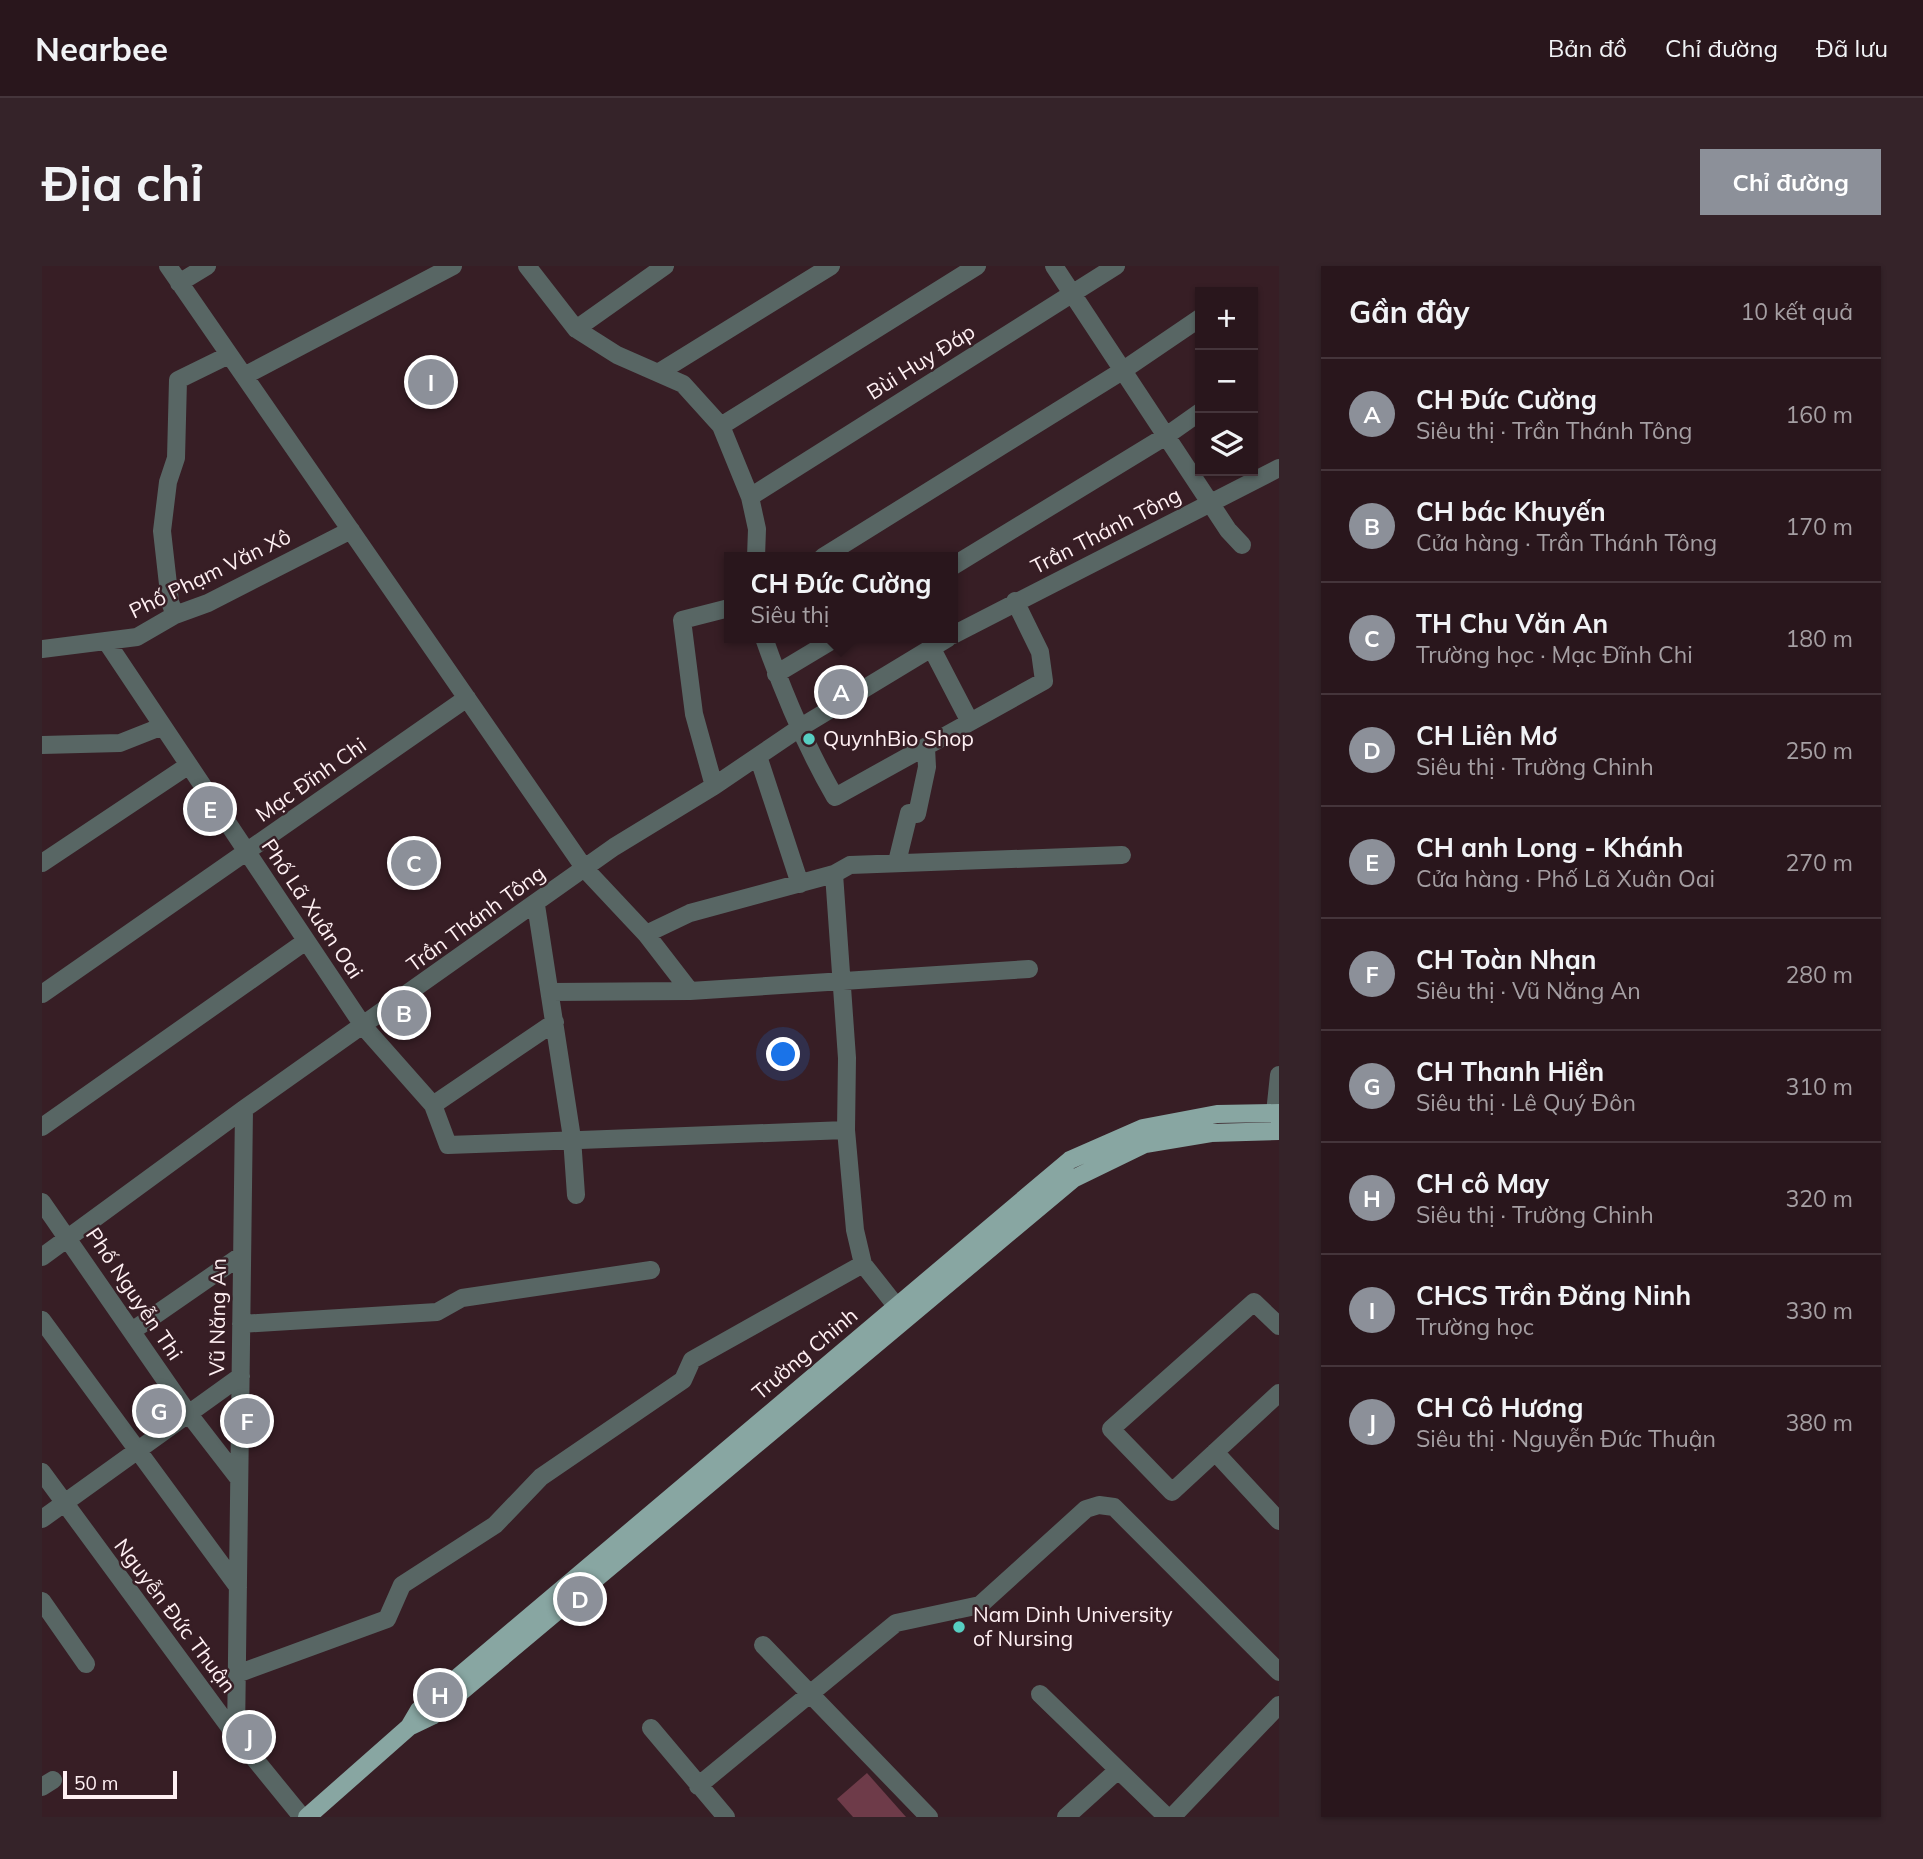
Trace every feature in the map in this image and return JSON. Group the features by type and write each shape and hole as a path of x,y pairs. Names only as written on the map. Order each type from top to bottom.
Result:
{"main road":[{"name":"Trường Chinh","path":"409,1727 419,1710 1070,1160 1143,1128 1217,1114 1278,1119"},
{"name":"Trường Chinh","path":"304,1817 409,1727 432,1716 1073,1179 1145,1144 1278,1119"}],"street":[{"path":"168,266 585,869 646,934 690,991"},
{"path":"179,283 208,266"},
{"path":"244,376 453,266"},
{"path":"527,266 576,329 617,355 683,384 721,426 750,497 757,529 755,552"},
{"path":"576,329 665,266"},
{"path":"658,373 831,266"},
{"path":"721,426 977,266"},
{"path":"1054,266 1228,530 1242,545"},
{"name":"Bùi Huy Đáp","path":"750,497 1116,266"},
{"path":"830,552 1122,371 1195,321"},
{"path":"175,615 170,602 162,531 168,482 176,458 178,380 229,355"},
{"path":"958,563 1166,436 1199,413"},
{"name":"Trần Thánh Tông","path":"958,632 1279,468"},
{"name":"Phố Phạm Văn Xô","path":"42,649 137,637 175,615 208,603 351,530"},
{"path":"766,643 776,674 835,797 1044,681 1040,652 1015,601"},
{"path":"714,786 694,714 682,620 724,609"},
{"name":"Phố Lã Xuân Oai","path":"106,641 364,1027 433,1105"},
{"path":"776,674 828,643"},
{"name":"Trần Thánh Tông","path":"42,1256 244,1109 585,869 801,727 940,643"},
{"path":"931,648 970,722"},
{"name":"Mạc Đĩnh Chi","path":"42,994 467,698"},
{"path":"42,744 120,743 163,726"},
{"path":"897,862 909,813 917,814 927,767 926,748"},
{"path":"758,756 800,884"},
{"path":"42,863 189,765"},
{"path":"646,934 690,913 834,874 850,865 1122,855"},
{"path":"834,874 847,1058 846,1130 855,1230 863,1264 897,1307"},
{"path":"536,905 572,1138 576,1195"},
{"path":"42,1127 306,941"},
{"path":"551,992 690,991 1030,968"},
{"path":"555,1022 433,1105 448,1145 572,1138 846,1130"},
{"path":"1278,1119 1279,1075"},
{"name":"Vũ Năng An","path":"236,1736 244,1109"},
{"name":"Phố Nguyễn Thi","path":"42,1202 188,1413 239,1479"},
{"path":"132,1331 242,1255"},
{"path":"237,1674 387,1619 402,1585 495,1525 541,1477 682,1380 692,1360 863,1264"},
{"path":"241,1324 438,1312 462,1298 651,1270"},
{"path":"1279,1326 1254,1302 1111,1429 1172,1492 1279,1393"},
{"path":"42,1320 238,1587"},
{"path":"42,1519 241,1376"},
{"path":"1215,1452 1279,1521"},
{"name":"Nguyễn Đức Thuận","path":"42,1472 236,1736 304,1817"},
{"path":"698,1786 812,1695 896,1623 980,1605 1086,1509 1099,1504 1114,1507 1279,1671"},
{"path":"42,1601 86,1664"},
{"path":"763,1645 929,1817"},
{"path":"1040,1694 1167,1817"},
{"path":"1172,1817 1279,1705"},
{"path":"651,1728 726,1817"},
{"path":"1066,1817 1118,1770"}],"shaded area":[{"path":"867,1773 906,1817 853,1817 837,1799"}],"place":[{"name":"CHCS Trần Đăng Ninh","path":"431,382"},
{"name":"CH Đức Cường","path":"841,692"},
{"name":"QuynhBio Shop","path":"809,739"},
{"name":"CH anh Long - Khánh","path":"210,809"},
{"name":"TH Chu Văn An","path":"414,863"},
{"name":"CH bác Khuyến","path":"404,1013"},
{"name":"CH Thanh Hiền","path":"159,1411"},
{"name":"CH Toàn Nhạn","path":"247,1421"},
{"name":"CH Liên Mơ","path":"580,1599"},
{"name":"Nam Dinh University of Nursing","path":"959,1627"},
{"name":"CH cô May","path":"440,1695"},
{"name":"CH Cô Hương","path":"249,1737"}]}
